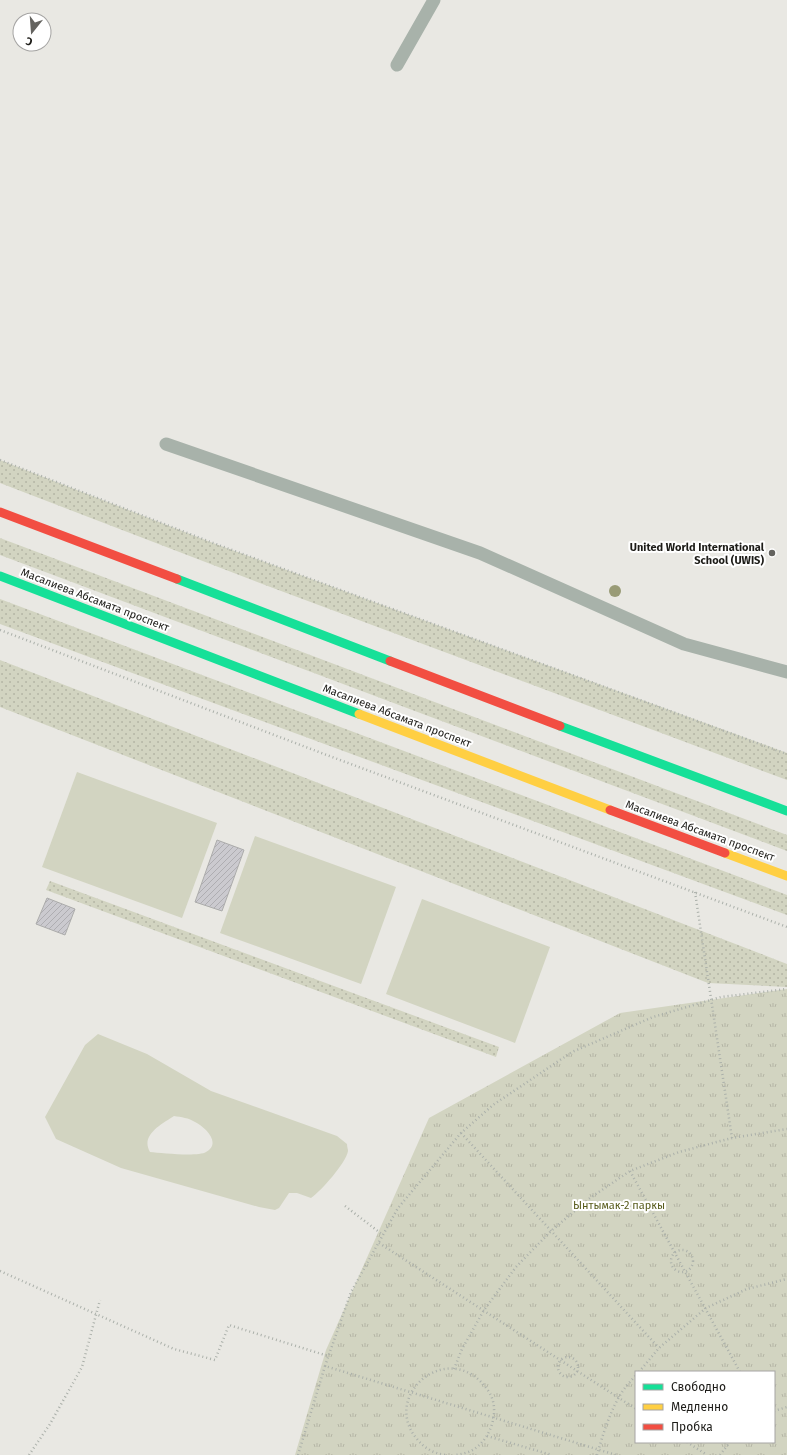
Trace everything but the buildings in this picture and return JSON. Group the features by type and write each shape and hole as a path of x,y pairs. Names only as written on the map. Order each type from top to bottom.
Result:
{"main road":[{"path":"0,512 787,811"},
{"name":"Масалиева Абсамата проспект","path":"0,576 587,802 787,876"}],"lane":[{"path":"397,65 434,0"},
{"path":"166,444 480,554 684,644 787,672"}],"path":[{"path":"0,460 213,543 787,754"},
{"path":"0,630 324,754 787,926"},
{"path":"694,892 732,1138"},
{"path":"298,1455 328,1356 351,1292 398,1208 461,1133 493,1104 572,1052 652,1017 721,997 787,989"},
{"path":"454,1369 462,1349 484,1310 516,1268 551,1231 590,1198 630,1171 679,1152 732,1138 787,1129"},
{"path":"461,1133 659,1348"},
{"path":"630,1171 739,1371"},
{"path":"345,1206 382,1235"},
{"path":"378,1243 635,1408"},
{"path":"686,1251 692,1256 692,1267 686,1272 678,1272 671,1265 671,1258 675,1252 686,1251"},
{"path":"0,1271 174,1349 215,1360 228,1325 328,1356"},
{"path":"640,1371 659,1348 706,1308 747,1289 787,1279"},
{"path":"29,1455 50,1424 82,1367 100,1300"},
{"path":"566,1357 575,1360 578,1365 577,1371 569,1377 562,1375 558,1366 560,1360 566,1357"},
{"path":"325,1366 616,1455"},
{"path":"445,1455 435,1453 422,1446 413,1435 407,1421 407,1406 411,1392 419,1381 431,1373 444,1369 459,1369 472,1374 483,1383 491,1395 494,1408 493,1423 487,1436 477,1447 464,1454 455,1455"},
{"path":"597,1455 607,1422 622,1392 635,1376"},
{"path":"775,1411 787,1406"},
{"path":"487,1436 552,1455"},
{"path":"689,1443 707,1455"},
{"path":"720,1455 729,1443"}],"green space":[{"path":"0,460 213,543 787,753 787,780 265,585 0,483"},
{"path":"0,538 787,835 787,851 0,555"},
{"path":"0,599 787,895 787,915 0,624"},
{"path":"0,660 787,964 787,987 708,983 0,707"},
{"path":"77,772 217,823 182,918 42,867"},
{"path":"255,836 396,887 361,984 220,933"},
{"path":"50,881 499,1047 496,1057 46,890"},
{"path":"422,899 550,947 515,1043 386,994"},
{"name":"Ынтымак-2 паркы","path":"787,989 787,1455 295,1455 326,1350 429,1118 620,1013"},
{"path":"98,1034 147,1054 211,1091 337,1136 347,1144 348,1151 346,1156 332,1176 311,1198 297,1193 289,1193 279,1208 275,1210 259,1207 121,1168 56,1139 45,1117 85,1045","holes":["174,1116 185,1118 199,1124 210,1136 212,1140 211,1148 206,1152 195,1154 150,1152 148,1146 150,1135 158,1126"]}],"traffic: fast":[{"path":"0,576 359,714"},
{"path":"177,579 390,661"},
{"path":"560,726 787,811"}],"traffic: slow":[{"path":"359,714 610,810"},
{"path":"725,853 787,876"}],"traffic: jam":[{"path":"0,512 177,579"},
{"path":"390,661 560,726"},
{"path":"610,810 725,853"}],"place":[{"name":"United World International School (UWIS)","path":"772,553"}]}
